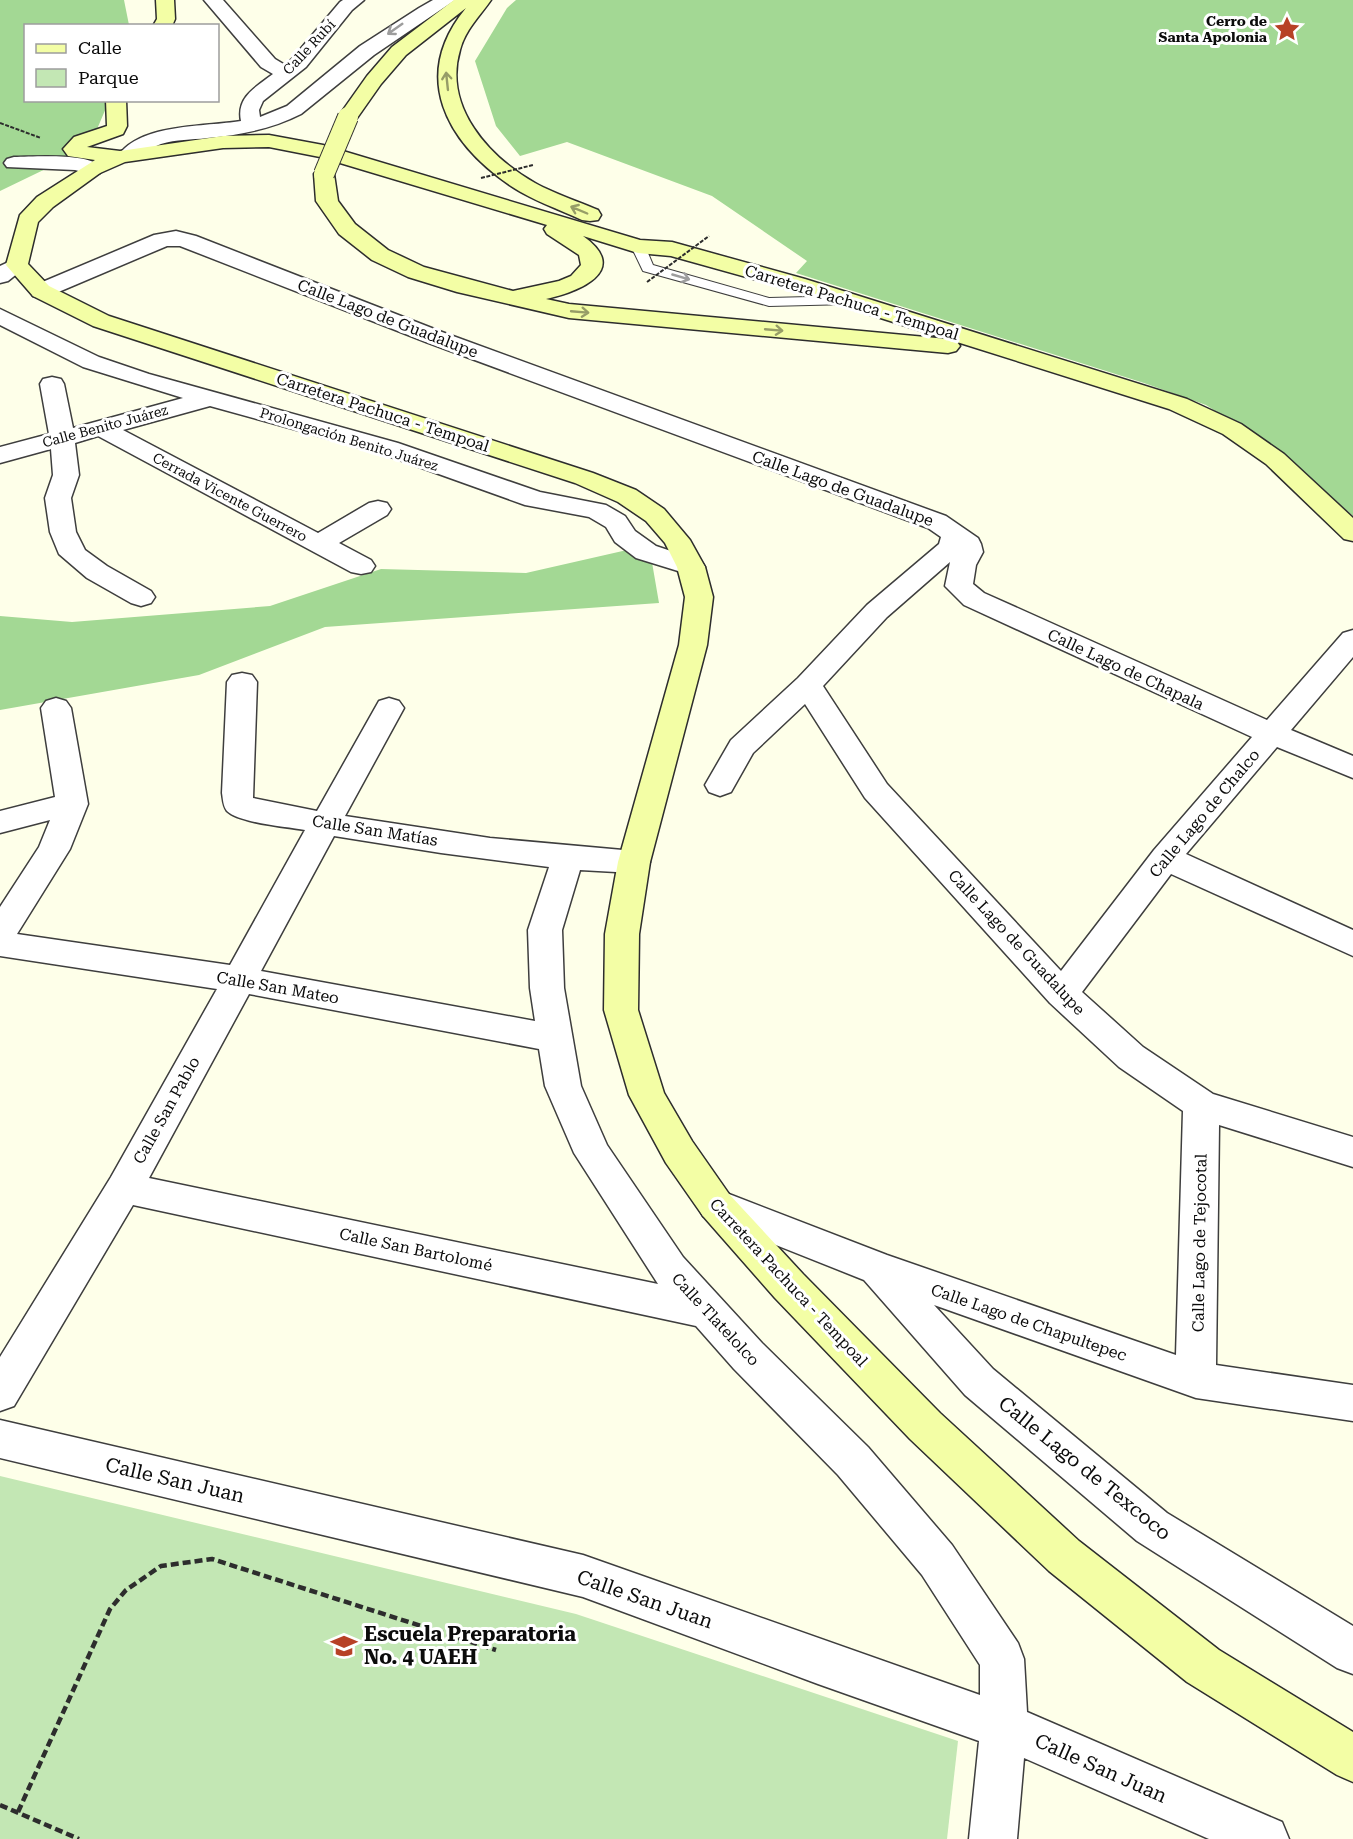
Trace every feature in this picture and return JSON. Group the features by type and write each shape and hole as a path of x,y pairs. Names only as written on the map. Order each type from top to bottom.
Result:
{"main road":[{"path":"163,24 166,19 165,0"},
{"path":"465,0 399,51 374,80 348,117 324,174 327,201 347,229 380,255 416,272 502,297 569,311 1017,354"},
{"path":"482,0 468,14 453,38 447,57 445,75 449,100 462,128 489,158 518,181 537,192 672,249"},
{"path":"115,102 114,107 118,124 116,130 75,145 73,149 75,152 124,157"},
{"name":"Carretera Pachuca - Tempoal","path":"1353,533 1275,459 1232,429 1178,404 850,300 672,249 638,246 323,151 269,141 194,145 124,157 93,169 45,202 28,220 18,255 9,271 41,291 100,321 584,478 627,496 654,515 677,540 691,567 699,597 693,645 634,862 622,934 621,1011 647,1095 679,1152 716,1205 789,1286 925,1426 1064,1556 1203,1666 1353,1759"},
{"path":"502,297 539,294 561,289 578,282 588,272 592,263 589,254 580,244 536,217"}],"street":[{"path":"213,0 268,63 286,74"},
{"name":"Calle Rubí","path":"252,124 249,110 254,98 299,63 346,6 355,0"},
{"path":"124,157 146,141 252,124 275,119 294,110 349,62 408,20 446,0"},
{"path":"14,163 77,164 93,169"},
{"name":"Calle Lago de Guadalupe","path":"41,291 162,240 176,238 434,337 937,522 955,535"},
{"name":"Prolongación Benito Juárez","path":"0,316 92,362 211,399 389,448 534,499 597,511 616,522 624,536 646,552 691,567"},
{"path":"52,384 62,437 66,475 58,498 63,532 73,554 97,572 141,597"},
{"name":"Calle Benito Juárez","path":"0,455 211,399"},
{"name":"Cerrada Vicente Guerrero","path":"99,427 361,566"},
{"path":"318,544 378,509"},
{"path":"720,785 742,747 808,685 877,611 951,547 955,535"},
{"name":"Calle Lago de Chapala","path":"955,535 968,544 969,552 962,565 958,586 974,599 1189,698 1353,768"},
{"name":"Calle Lago de Chalco","path":"1062,994 1165,858 1353,639"},
{"name":"Calle San Matías","path":"242,682 237,793 239,804 251,809 325,824 567,858 634,862"},
{"name":"Calle Lago de Guadalupe","path":"808,685 876,790 1062,994 1131,1057 1201,1105 1353,1152"},
{"path":"0,934 54,849 72,804 56,708"},
{"name":"Calle San Pablo","path":"0,1393 124,1188 389,708"},
{"path":"0,822 72,804"},
{"name":"Calle Tlatelolco","path":"567,858 545,930 547,988 563,1086 592,1153 669,1269 853,1461 937,1560 1002,1659 1004,1726 993,1839"},
{"path":"1165,858 1353,944"},
{"name":"Calle San Mateo","path":"0,944 238,979 554,1038"},
{"name":"Calle Lago de Tejocotal","path":"1196,1380 1201,1105"},
{"name":"Calle San Bartolomé","path":"124,1188 707,1311"},
{"name":"Calle Lago de Chapultepec","path":"716,1205 876,1269 1196,1380 1353,1403"},
{"name":"Calle Lago de Texcoco","path":"876,1269 979,1382 1152,1527 1353,1652"},
{"name":"Calle San Juan","path":"0,1439 583,1575 818,1662 1004,1726 1265,1839"}],"lane":[{"path":"638,246 648,268 769,302 850,300"}],"path":[{"path":"481,178 533,165"},
{"path":"647,282 709,236"},
{"path":"18,1812 110,1609 126,1590 161,1566 212,1559 496,1650"},
{"path":"0,1805 79,1839"}],"green space":[{"path":"0,0 124,0 129,24 24,24 24,102 109,102 89,148 0,191"},
{"path":"516,0 1353,0 1353,516 1284,455 1206,405 1144,383 796,273 807,261 712,196 567,142 520,156 496,126 475,61 507,8"},
{"path":"649,545 659,603 325,627 199,675 0,710 0,616 72,622 270,606 381,569 526,573"},
{"name":"Escuela Preparatoria No. 4 UAEH","path":"0,1476 576,1614 958,1741 947,1839 0,1839"}],"place":[{"name":"Cerro de Santa Apolonia","path":"1287,29"},
{"name":"Escuela Preparatoria No. 4 UAEH","path":"344,1646"}]}
